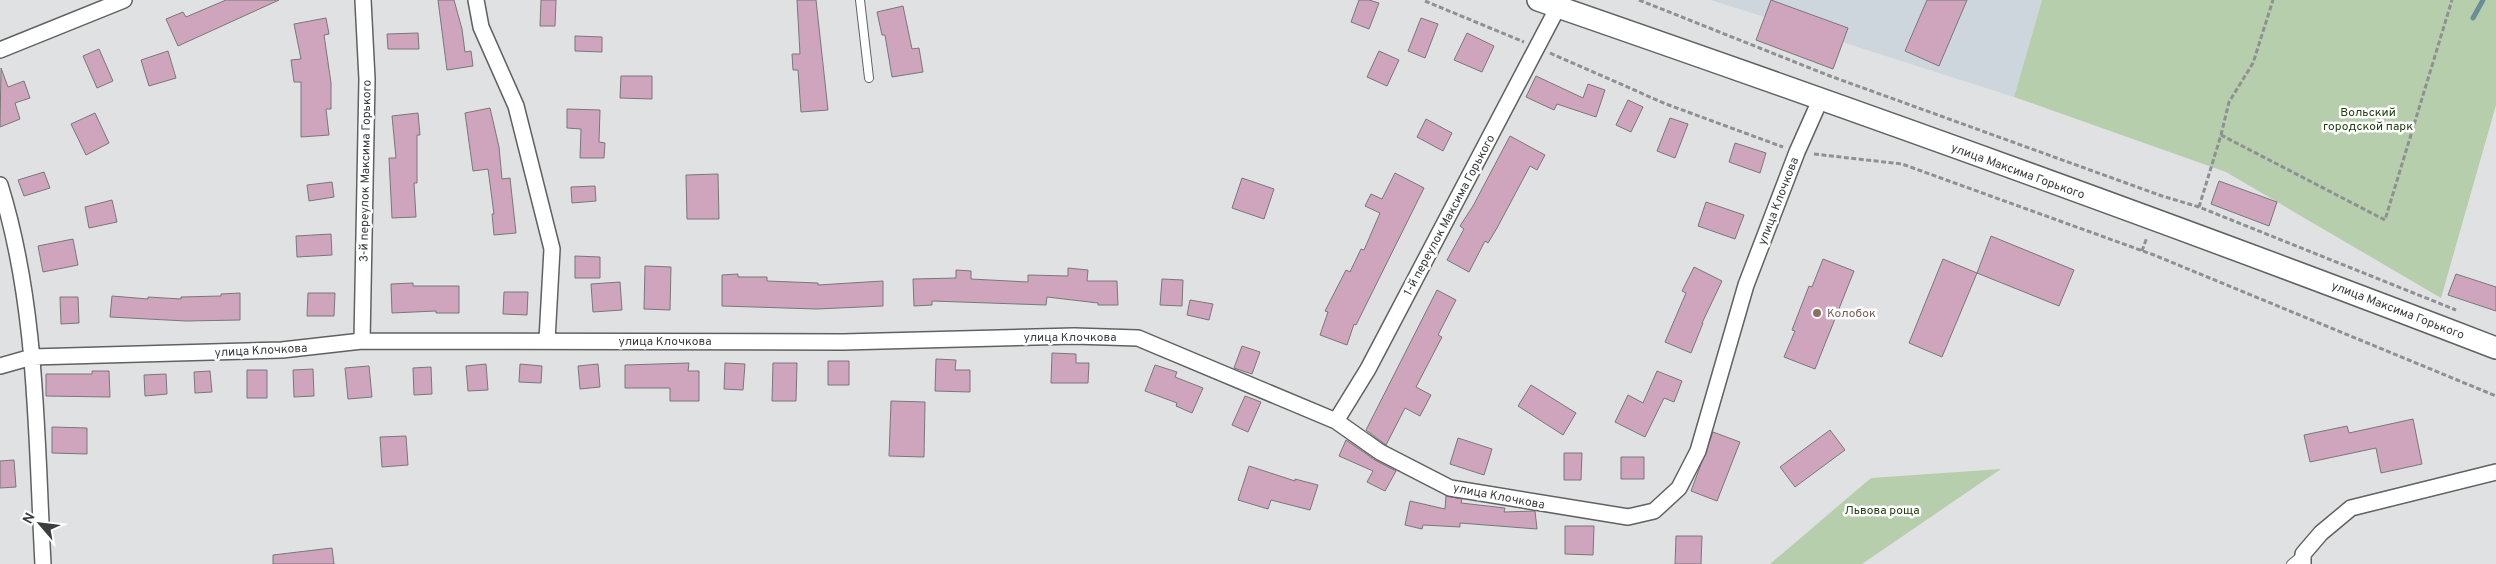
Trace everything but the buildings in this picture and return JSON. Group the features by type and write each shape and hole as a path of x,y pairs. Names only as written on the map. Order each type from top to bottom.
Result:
{"main road":[{"name":"улица Максима Горького","path":"1538,0 1821,98 2309,276 2496,348"}],"street":[{"path":"0,50 124,0"},
{"name":"3-й переулок Максима Горького","path":"362,341 367,79 363,0"},
{"path":"476,0 481,27 516,106 552,249 547,340"},
{"name":"1-й переулок Максима Горького","path":"1336,421 1368,369 1558,7"},
{"name":"улица Клочкова","path":"0,366 32,357 282,350 362,341 844,342 1074,336 1138,338 1336,421 1380,452 1450,488 1628,517 1654,511 1679,488 1698,451 1746,285 1797,152 1821,98"},
{"path":"0,185 12,223 32,357 43,564"},
{"path":"2303,559 2321,534 2351,508 2496,472"}],"lane":[{"path":"860,0 869,78"},
{"path":"2291,564 2303,559"}],"path":[{"path":"1424,0 1666,104 1797,152 1902,164 2154,255 2496,396"},
{"path":"1639,0 1830,76 2162,196 2199,207 2461,312"},
{"path":"2199,207 2229,102 2253,63 2273,0"},
{"path":"2221,135 2385,220 2452,0"}],"shaded area":[{"path":"1711,0 2042,0 2014,97"}],"green space":[{"name":"Вольский городской парк","path":"2042,0 2496,0 2496,105 2441,298 2226,172 2014,97"},
{"name":"Львова роща","path":"2001,469 1862,564 1770,564 1871,478"}],"waterway":[{"path":"2473,18 2483,0"}],"place":[{"name":"Колобок","path":"1817,313"}]}
